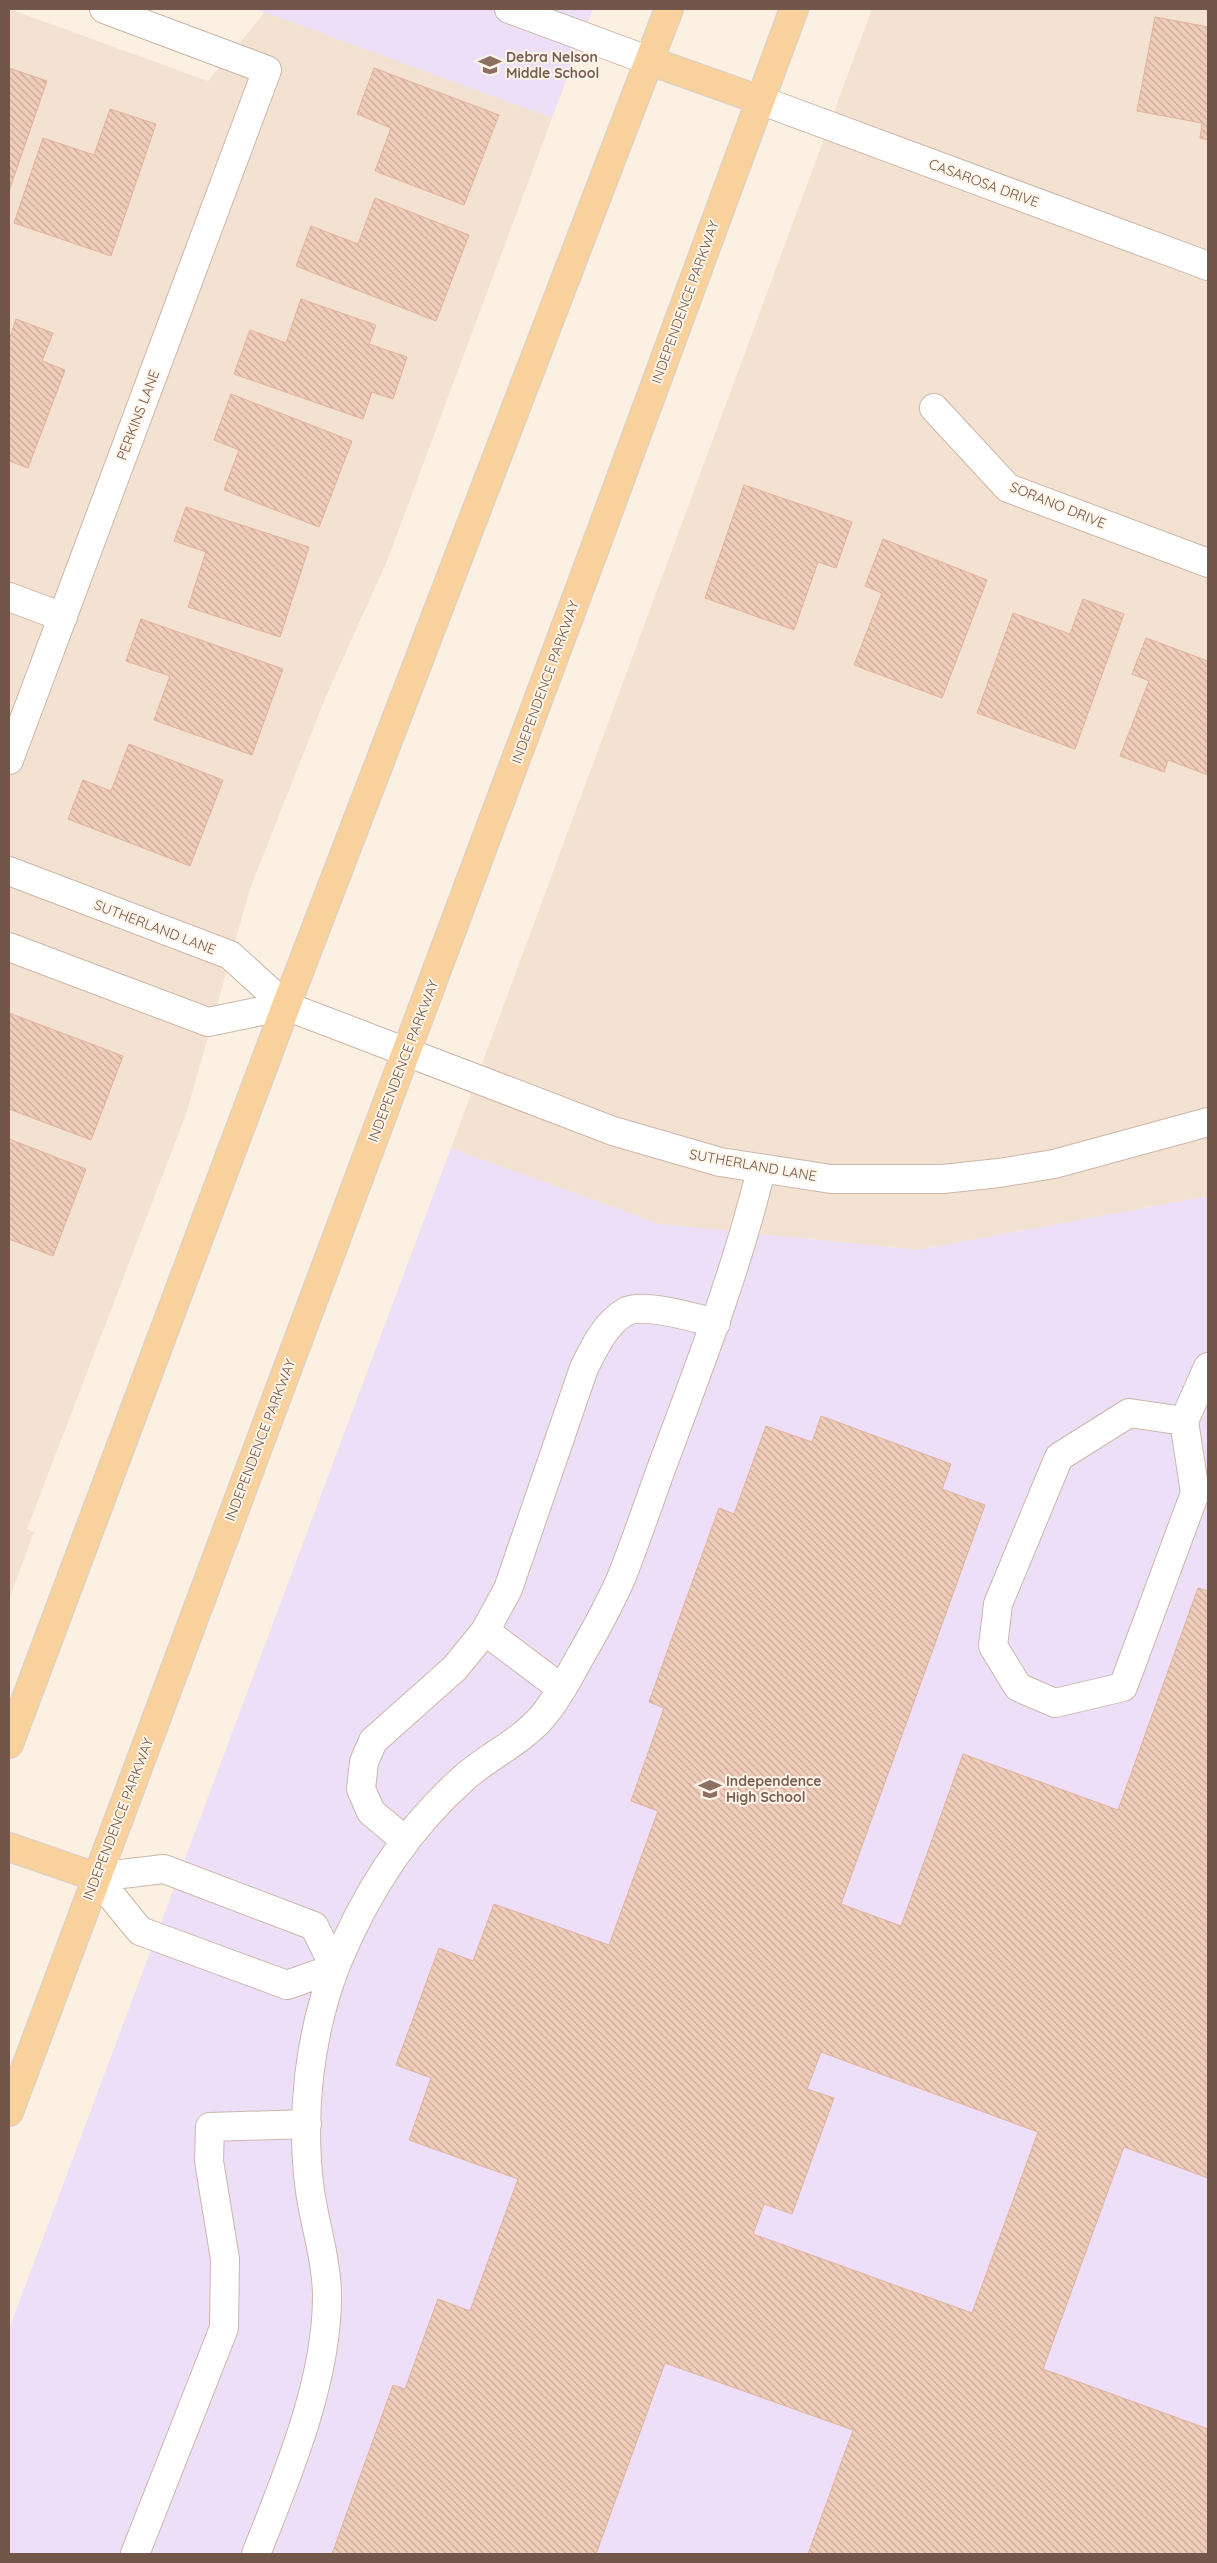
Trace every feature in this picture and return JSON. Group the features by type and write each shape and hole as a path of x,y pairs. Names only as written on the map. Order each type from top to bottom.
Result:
{"main road":[{"path":"9,1744 286,1006 669,9"},
{"name":"INDEPENDENCE PARKWAY","path":"9,2112 794,9"},
{"path":"650,60 760,100"},
{"path":"9,1847 96,1877"}],"street":[{"name":"PERKINS LANE","path":"9,760 268,70 104,9"},
{"path":"509,9 650,60"},
{"name":"CASAROSA DRIVE","path":"760,100 1208,266"},
{"name":"SORANO DRIVE","path":"934,408 1008,488 1208,563"},
{"path":"9,597 62,617"},
{"name":"SUTHERLAND LANE","path":"9,871 230,955 286,1006 613,1131 720,1162 761,1170 831,1179 887,1181 942,1179 999,1174 1054,1164 1108,1151 1208,1122"},
{"path":"9,946 208,1022 286,1006"},
{"path":"256,2554 282,2487 308,2408 321,2352 327,2301 326,2279 310,2188 307,2124 313,2050 318,2021 335,1968 365,1900 406,1841 438,1803 462,1779 521,1738 542,1717 562,1689 621,1578 716,1323 748,1221 761,1170"},
{"path":"406,1841 371,1812 361,1789 364,1762 373,1741 455,1668 485,1631 508,1589 584,1368 600,1336 625,1312 655,1309 716,1323"},
{"path":"1184,1421 1129,1413 1059,1457 998,1604 993,1646 1018,1687 1055,1703 1123,1687 1195,1493 1184,1421 1208,1366"},
{"path":"485,1631 562,1689"},
{"path":"96,1877 164,1869 314,1926 335,1968"},
{"path":"96,1877 140,1931 287,1985 335,1968"},
{"path":"135,2554 224,2328 225,2259 209,2161 210,2127 307,2124"}],"shaded area":[{"path":"9,9 208,81 265,12 552,118 387,561 326,696 250,889 186,1114 27,1529 34,1532 9,1600"},
{"name":"Debra Nelson Middle School","path":"256,9 593,9 552,118"},
{"path":"872,9 1208,9 1208,1196 917,1250 660,1224 451,1148"},
{"name":"Independence High School","path":"451,1148 660,1224 917,1250 1208,1196 1208,2554 9,2554 9,2329"}],"building":[{"path":"1155,17 1208,27 1208,140 1200,138 1202,123 1137,111"},
{"path":"9,68 47,81 9,191"},
{"path":"374,68 499,115 464,205 375,171 391,128 357,114"},
{"path":"110,109 156,124 111,256 14,223 43,138 94,155"},
{"path":"375,198 469,235 436,321 296,266 311,226 358,244"},
{"path":"301,299 376,325 369,344 407,357 393,399 372,392 363,419 234,374 250,330 286,343"},
{"path":"16,319 53,333 42,361 65,370 28,468 9,461 9,340"},
{"path":"231,394 352,441 319,527 224,490 239,450 214,440"},
{"path":"744,485 852,522 836,568 818,562 794,630 705,598"},
{"path":"186,507 309,547 280,637 188,607 206,552 174,541"},
{"path":"883,539 987,580 942,698 854,665 882,593 865,586"},
{"path":"1083,599 1124,614 1075,749 977,713 1013,613 1070,634"},
{"path":"141,619 283,669 252,755 154,720 170,676 126,661"},
{"path":"1146,638 1208,661 1208,775 1168,760 1164,772 1120,756 1149,681 1132,674"},
{"path":"129,744 223,780 190,866 68,819 83,780 111,791"},
{"path":"9,1013 123,1056 91,1140 9,1109"},
{"path":"9,1139 86,1169 53,1256 9,1239"},
{"path":"821,1416 951,1464 942,1489 985,1505 841,1904 901,1926 963,1754 1118,1810 1198,1588 1208,1591 1208,2178 1124,2147 1043,2369 1208,2429 1208,2554 808,2554 853,2430 665,2363 596,2554 332,2554 393,2385 405,2389 438,2299 470,2311 518,2179 409,2140 431,2078 396,2065 439,1948 473,1961 494,1904 609,1945 658,1811 631,1801 664,1708 649,1702 719,1508 734,1514 766,1426 812,1442","holes":["821,2052 1038,2132 972,2313 753,2234 764,2204 792,2214 834,2098 807,2089"]}],"place":[{"name":"Debra Nelson Middle School","path":"490,65"},
{"name":"Independence High School","path":"710,1789"}]}
